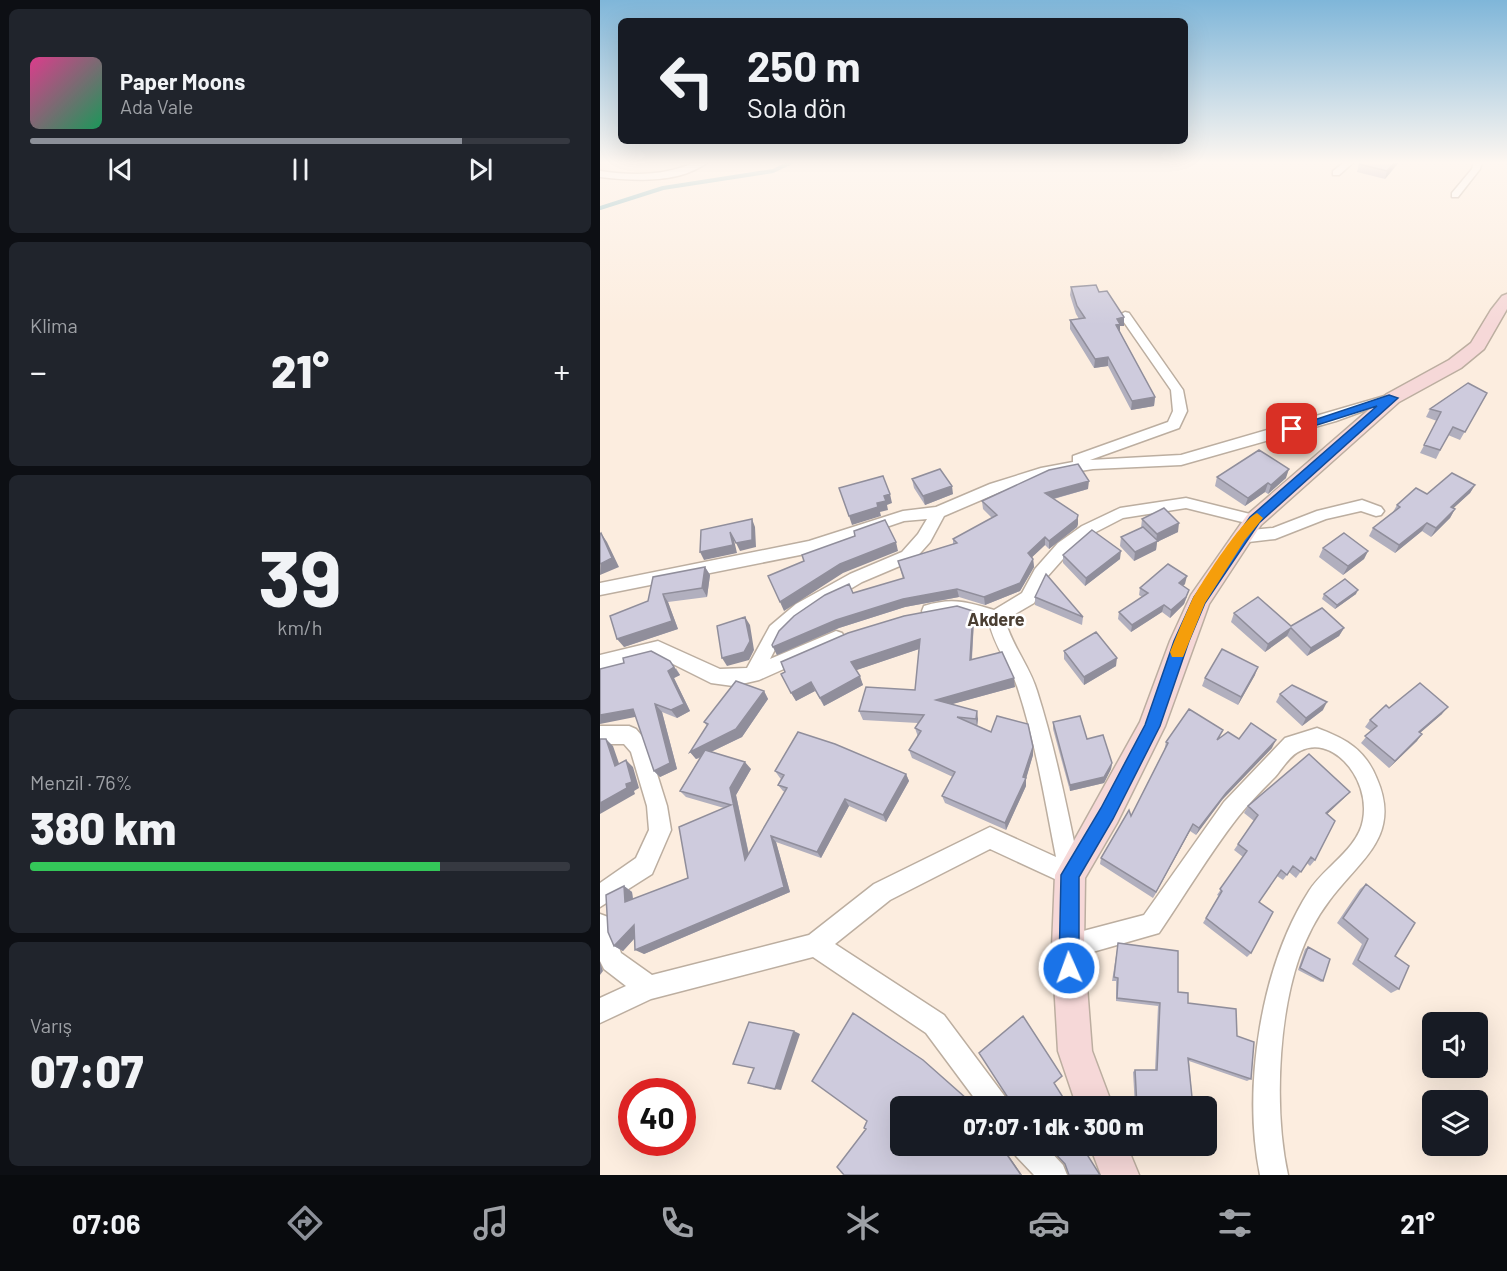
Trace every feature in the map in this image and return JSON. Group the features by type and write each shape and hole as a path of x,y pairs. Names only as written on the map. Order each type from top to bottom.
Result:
{"street":[{"path":"1046,471 1093,464 1181,460 1393,398 1455,364 1478,346 1496,313 1507,300"},
{"path":"600,589 810,547 903,516 938,512 995,488 1174,425 1180,411 1177,390 1125,315"},
{"path":"1070,875 1107,813 1152,726 1182,641 1199,601 1247,529 1393,398"},
{"path":"917,614 959,606 996,617 1028,598 1041,573 1064,547 1087,530 1120,513 1186,503 1247,529 1275,533 1322,515 1362,506 1376,511"},
{"path":"753,675 776,631 802,609 856,578 908,556 924,538 938,512"},
{"path":"996,617 1002,642 1018,666 1027,688 1044,747 1070,875 1068,947 1075,1051 1091,1096"},
{"path":"600,663 658,648 693,663 717,677 753,675 856,632"},
{"path":"600,735 629,735 640,747 657,806 660,830 644,866 600,896"},
{"path":"1068,947 1151,925 1231,809 1292,744 1317,737 1345,750 1354,759 1372,794 1374,818 1370,833 1363,846 1318,896 1300,927 1284,963 1276,991 1272,1022 1267,1142 1274,1175"},
{"path":"600,1011 649,987 814,945 882,892 990,838 1070,875"},
{"path":"600,925 612,962 649,987"},
{"path":"814,945 935,1024 989,1096"},
{"path":"1035,1156 1053,1175"},
{"path":"1112,1156 1120,1175"}],"building":[{"path":"1096,285 1099,292 1107,291 1124,317 1117,319 1120,324 1116,325 1155,397 1132,401 1108,357 1095,359 1070,320 1085,318 1077,306 1071,287"},
{"path":"1468,383 1487,393 1465,432 1453,427 1440,450 1424,445 1441,412 1430,409"},
{"path":"1259,450 1289,469 1271,485 1268,483 1248,498 1217,477"},
{"path":"1078,464 1089,481 1045,493 1078,515 1077,519 1049,541 1045,537 1028,553 1033,559 1020,583 984,597 957,589 903,599 836,620 773,647 779,631 794,616 825,595 849,584 853,593 904,578 898,561 957,543 953,539 997,515 982,501 1049,470"},
{"path":"940,469 952,486 923,496 912,479"},
{"path":"1452,473 1475,485 1451,507 1455,509 1436,528 1427,523 1399,545 1373,528 1400,507 1397,505 1416,488 1427,494"},
{"path":"883,476 890,494 884,496 886,501 877,503 878,507 849,516 839,488"},
{"path":"1164,508 1179,523 1157,534 1142,519"},
{"path":"752,519 752,540 736,543 730,532 733,545 700,552 701,530"},
{"path":"885,520 896,542 840,564 780,602 768,576 804,561 802,555 855,536 854,531"},
{"path":"1143,527 1158,541 1135,552 1121,537"},
{"path":"1092,530 1121,551 1086,578 1063,555"},
{"path":"1344,533 1368,551 1348,566 1323,548"},
{"path":"600,534 612,558 600,564"},
{"path":"1168,564 1187,576 1179,583 1189,590 1186,597 1171,610 1164,605 1132,625 1119,612 1148,593 1140,588"},
{"path":"705,567 702,588 663,594 672,621 617,639 610,616 648,601 653,577"},
{"path":"1046,574 1083,617 1035,597"},
{"path":"1345,579 1358,590 1337,605 1324,594"},
{"path":"1258,597 1291,626 1322,608 1344,628 1311,648 1291,628 1268,644 1234,613"},
{"path":"957,606 973,611 970,660 1002,652 1014,678 936,700 977,711 976,719 957,717 991,732 997,716 1028,724 1033,747 1023,777 1026,778 1005,823 942,796 955,772 909,750 921,731 915,728 924,715 859,711 866,687 915,690 920,639 851,662 860,676 820,698 811,682 791,693 781,674 785,672 781,662 848,633 904,616"},
{"path":"745,617 750,641 744,652 722,658 717,626"},
{"path":"1096,632 1117,658 1084,677 1064,651"},
{"path":"1222,649 1258,667 1241,697 1205,678"},
{"path":"651,651 670,661 674,667 668,671 684,704 671,710 655,704 670,763 654,771 633,709 600,715 600,669 624,663 623,658"},
{"path":"736,681 764,691 736,729 690,752 708,724 704,722"},
{"path":"1420,683 1448,707 1419,732 1422,734 1395,761 1365,736 1377,726 1370,720 1386,705 1389,708"},
{"path":"1292,685 1327,702 1306,718 1280,694"},
{"path":"1189,709 1223,730 1217,740 1228,732 1239,739 1251,723 1276,740 1226,793 1199,828 1193,824 1156,892 1101,858 1129,810 1131,816 1168,743 1166,742"},
{"path":"1080,716 1087,739 1103,735 1112,763 1104,777 1070,785 1053,722"},
{"path":"798,732 835,744 906,774 883,815 845,799 817,852 771,836 784,887 635,950 634,925 614,946 608,932 606,895 624,886 625,902 688,878 679,827 731,805 680,791 705,750 745,762 730,788 745,860 787,788 778,785 784,775 775,771"},
{"path":"600,739 606,739 615,766 626,760 632,782 626,784 627,788 600,803"},
{"path":"1309,754 1350,792 1326,813 1335,821 1315,860 1311,857 1301,872 1293,866 1287,875 1281,870 1259,902 1273,912 1251,953 1206,918 1222,891 1220,889 1247,851 1238,844 1258,815 1248,806"},
{"path":"1366,884 1415,923 1395,956 1409,966 1399,989 1358,960 1368,939 1343,918"},
{"path":"1118,943 1178,951 1178,992 1188,993 1188,1003 1236,1009 1237,1036 1254,1042 1251,1079 1188,1058 1192,1096 1136,1096 1135,1070 1157,1070 1160,1003 1117,998 1118,978 1114,977"},
{"path":"1308,947 1330,959 1323,981 1300,968"},
{"path":"853,1013 923,1060 964,1096 890,1096 890,1156 1008,1156 1021,1175 844,1175 837,1167 866,1129 864,1128 867,1121 812,1081"},
{"path":"1023,1016 1062,1076 1054,1083 1062,1096 1007,1096 979,1053"},
{"path":"749,1022 794,1031 775,1089 748,1083 754,1068 733,1064"},
{"path":"1057,1156 1088,1156 1100,1175 1069,1175 1065,1164"}],"slow traffic":[{"path":"1178,652 1199,601 1240,537 1257,518"}],"district":[{"name":"Akdere","path":"996,619"}],"route":[{"path":"1069,968 1070,875 1107,813 1152,726 1182,641 1199,601 1240,537 1254,520 1393,398 1292,429"}]}
